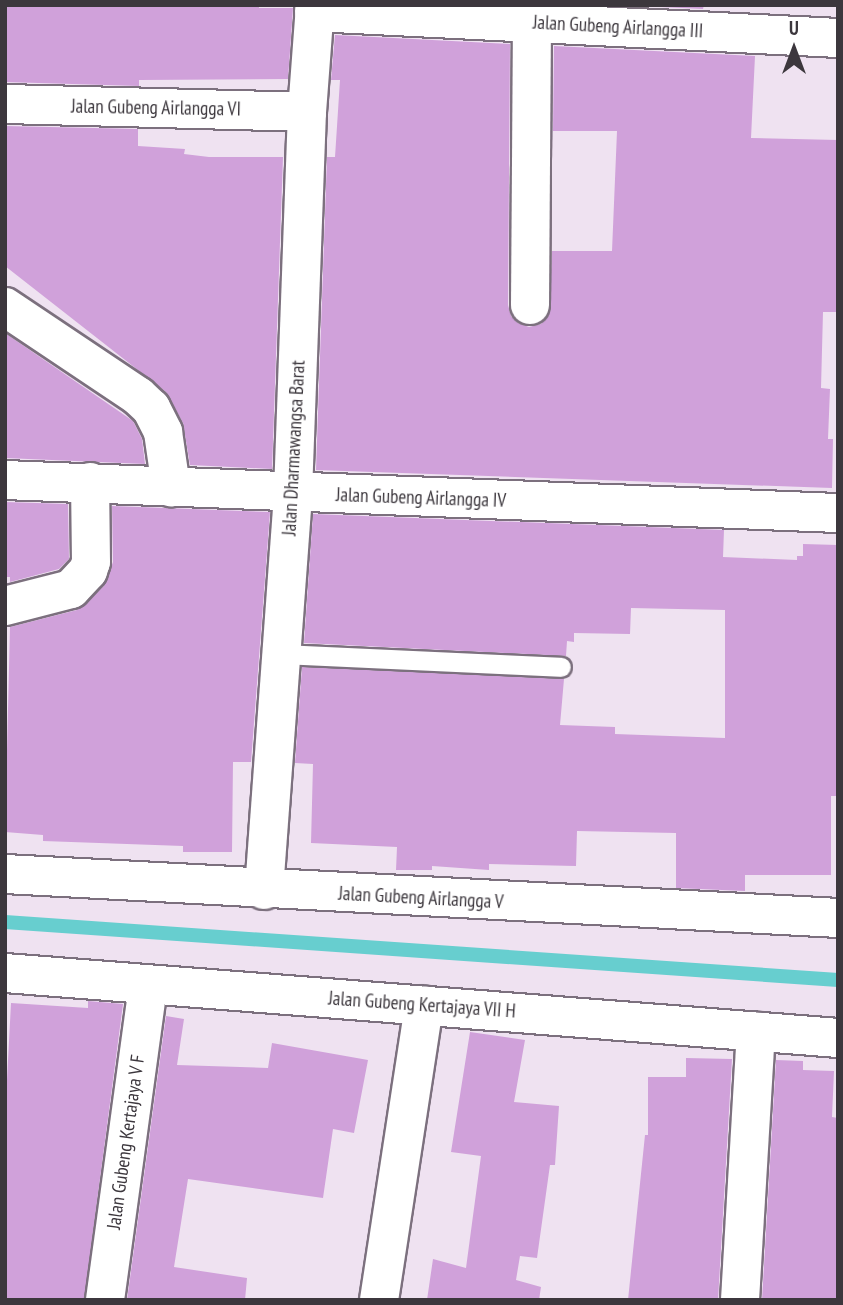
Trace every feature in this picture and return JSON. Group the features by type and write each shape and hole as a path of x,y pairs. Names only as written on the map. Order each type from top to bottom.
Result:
{"street":[{"name":"Jalan Gubeng Airlangga III","path":"314,8 532,23 614,16 838,38"},
{"name":"Jalan Dharmawangsa Barat","path":"264,890 293,493 307,112 314,8"},
{"path":"530,305 532,23"},
{"name":"Jalan Gubeng Airlangga VI","path":"5,104 307,112"},
{"path":"5,307 138,396 151,408 163,432 171,487"},
{"name":"Jalan Gubeng Airlangga IV","path":"5,480 838,513"},
{"path":"5,606 71,590 88,571 91,562 90,482"},
{"name":"Jalan Gubeng Airlangga V","path":"5,874 264,890 838,918"},
{"name":"Jalan Gubeng Kertajaya VII H","path":"5,973 838,1038"},
{"name":"Jalan Gubeng Kertajaya V F","path":"105,1300 148,985"},
{"path":"379,1300 424,1005"},
{"path":"740,1300 756,1031"}],"lane":[{"path":"280,654 561,667"}],"building":[{"path":"5,5 259,5 259,8 293,8 288,79 139,80 139,86 5,82"},
{"path":"619,5 704,5 703,9"},
{"path":"335,35 510,44 508,305 511,316 518,323 529,327 541,324 549,315 552,251 612,251 617,131 553,131 554,46 755,56 751,138 838,140 838,312 823,312 821,388 830,389 828,439 833,439 832,488 316,470 327,157 335,157 340,80 331,80"},
{"path":"5,126 138,129 138,146 185,149 184,154 209,157 283,157 272,469 190,465 183,423 166,392 5,266"},
{"path":"5,333 133,421 142,439 145,464 5,458"},
{"path":"5,502 68,504 69,559 59,569 10,582 10,577 5,577"},
{"path":"112,506 270,512 251,762 233,762 232,852 183,852 183,846 43,841 43,835 5,832 10,627 77,610 104,586 113,562"},
{"path":"313,514 724,530 723,557 797,560 797,556 803,556 803,544 838,545 838,796 831,796 831,875 745,875 745,891 676,888 676,833 577,831 576,866 489,864 489,870 432,866 432,870 396,870 397,847 311,843 313,764 295,763 302,667 564,679 560,725 615,727 615,734 725,738 725,610 631,608 630,634 574,633 574,642 567,641 566,656 304,643"},
{"path":"88,1001 123,1004 84,1300 5,1300 5,1118 11,1003 88,1008"},
{"path":"166,1016 184,1019 177,1065 268,1068 272,1043 368,1060 354,1133 333,1129 323,1198 188,1179 174,1267 247,1278 245,1300 127,1300"},
{"path":"470,1032 525,1040 514,1102 559,1106 555,1165 550,1165 537,1258 520,1256 516,1280 541,1287 539,1300 427,1300 433,1259 466,1268 481,1156 451,1152"},
{"path":"686,1058 732,1059 718,1300 628,1300 645,1135 648,1135 648,1077 686,1077"},
{"path":"776,1060 803,1061 803,1070 834,1071 832,1117 838,1118 838,1300 762,1300"}],"waterway":[{"path":"5,922 838,980"}]}
